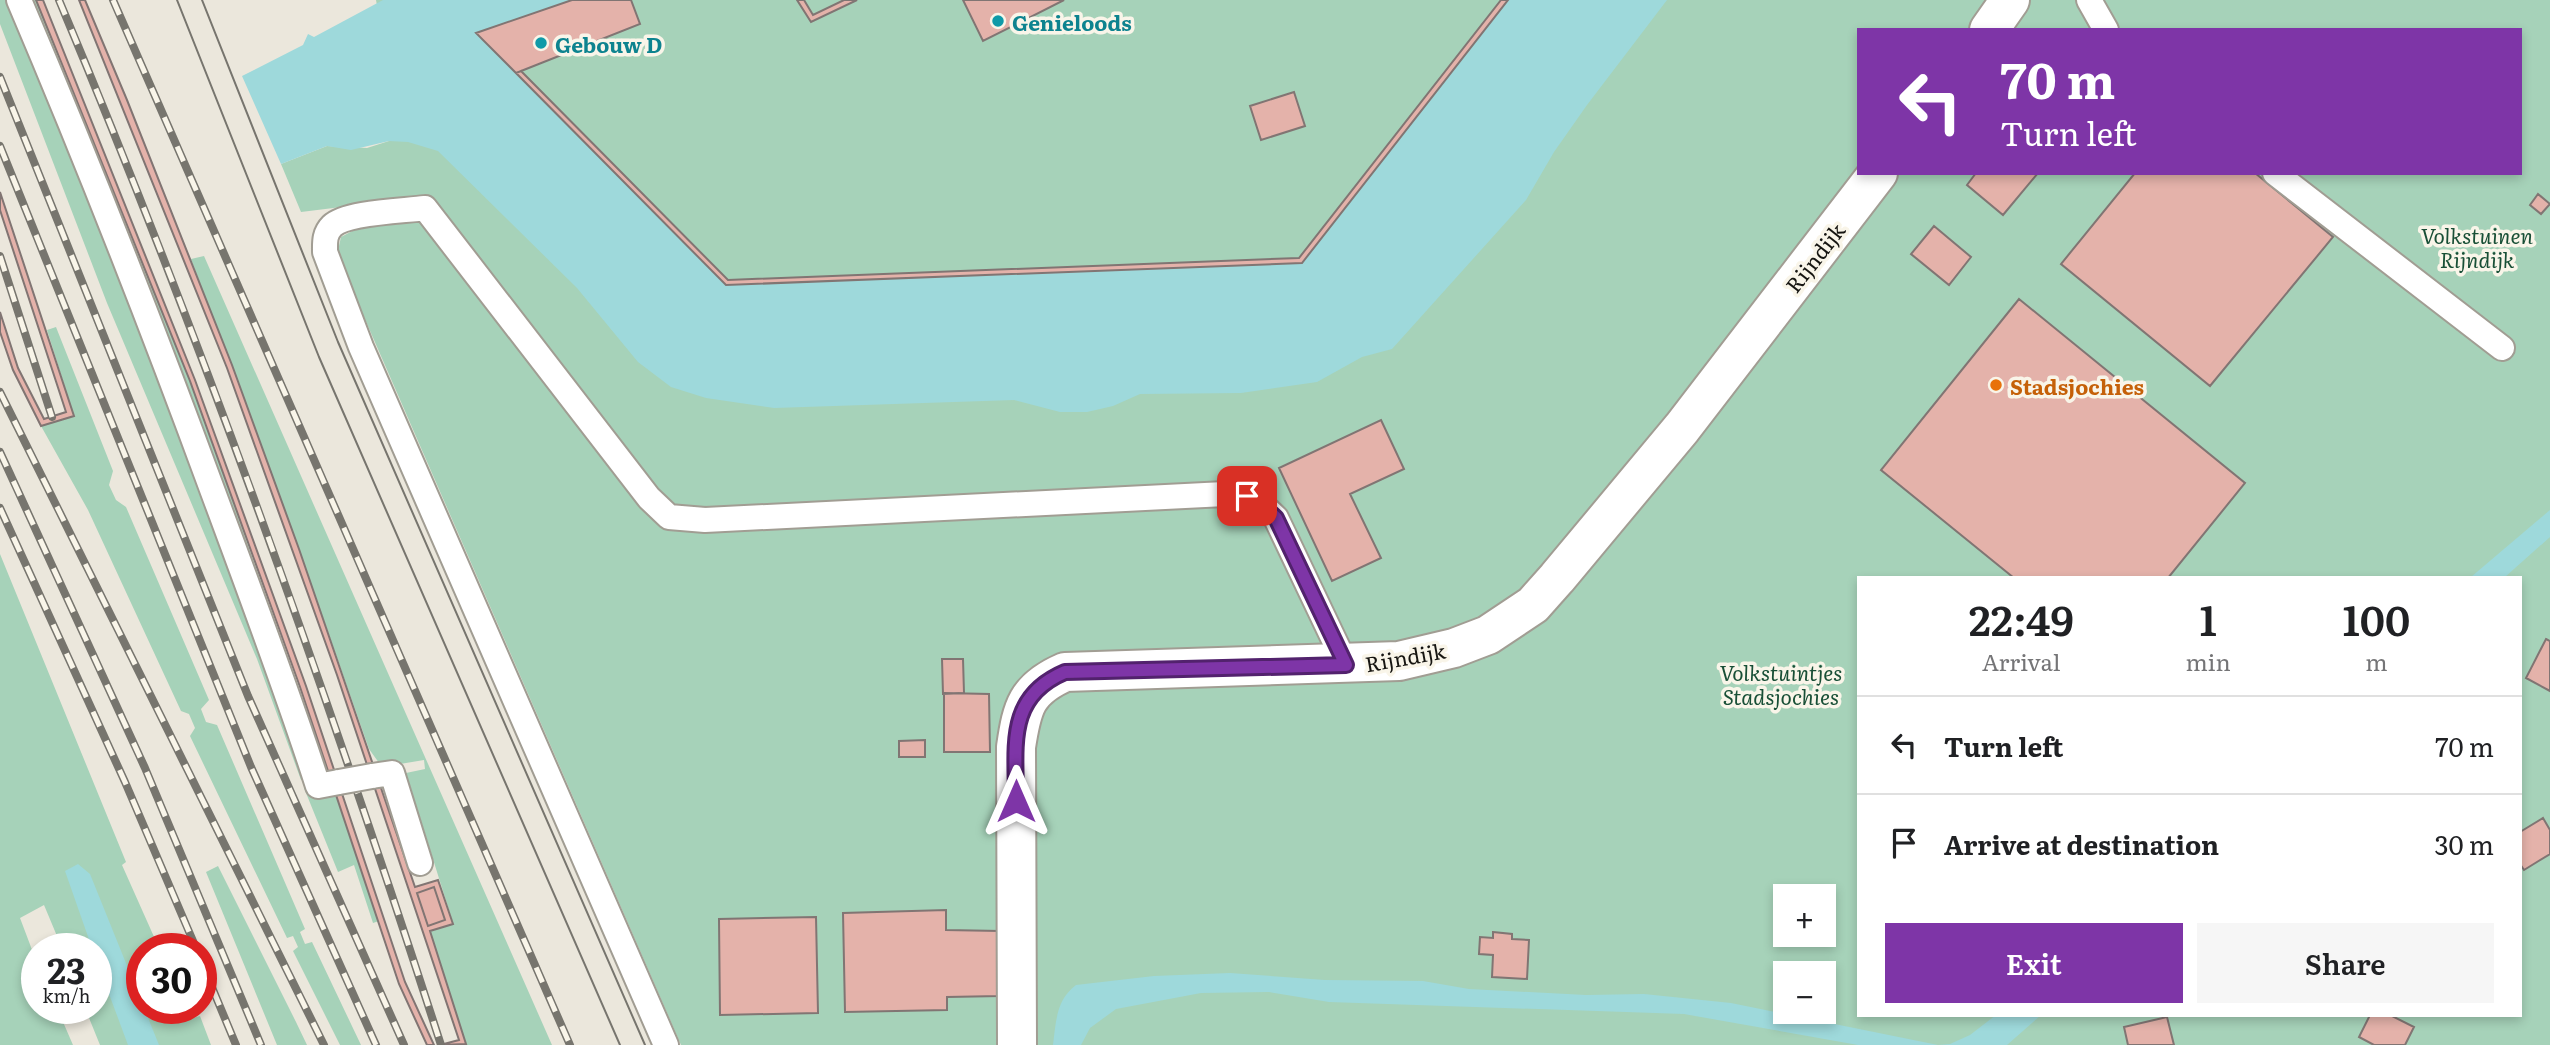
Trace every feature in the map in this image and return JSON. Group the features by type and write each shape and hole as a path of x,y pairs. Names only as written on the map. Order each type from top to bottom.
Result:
{"street":[{"path":"1990,28 2010,0"},
{"name":"Rijndijk","path":"1017,1045 1016,747 1020,716 1029,697 1044,681 1065,672 1346,665 1399,661 1454,648 1488,635 1533,605 1682,428 1876,175"}],"lane":[{"path":"19,0 66,109 169,374 288,692 318,786 392,773 420,863"},
{"path":"2089,0 2105,28"},
{"path":"2278,175 2502,348"},
{"path":"666,1045 361,347 325,253 325,237 332,225 355,217 425,208 649,498 669,517 705,520 1237,493 1257,500 1276,518 1346,665"}],"green space":[{"path":"0,0 36,0 190,381 330,776 301,780 257,659 107,303 0,24"},
{"path":"376,0 2550,0 2550,1045 681,1045 337,255 341,237 358,228 400,224 399,211 382,202 301,212 281,164 327,146 367,148 389,141 403,141"},
{"path":"204,256 552,1045 461,1045 465,1044 430,931 453,923 406,773 425,769 424,760 382,767 369,749 299,549 191,259"},
{"path":"56,327 113,471 109,485 116,500 126,507 209,700 201,709 206,722 217,725 305,929 300,932 305,944 312,942 361,1045 340,1045 293,951 298,947 293,936 287,938 190,736 195,728 189,714 181,711 88,510 41,426 74,416 47,330"},
{"path":"0,554 126,862 122,865 152,933 126,933 126,1024 203,1024 211,1045 100,1045 91,1024 112,1024 112,933 56,933 44,905 20,918 26,933 21,933 21,1024 64,1024 73,1045 0,1045"},
{"path":"332,783 379,921 373,923 354,865 338,872 304,788"},
{"path":"218,866 307,1045 277,1045 206,872"}],"water":[{"path":"383,0 572,0 477,33 726,285 1302,263 1508,0 1667,0 1587,105 1554,152 1526,200 1392,349 1362,357 1317,382 1241,393 1140,394 1113,406 1087,412 1060,412 1014,400 774,408 706,398 671,387 638,362 577,288 438,151 408,142 389,141 351,150 327,146 281,164 242,76 303,45 308,34 314,37"},
{"path":"2550,510 2550,537 2506,576 2472,576"},
{"path":"78,864 90,874 126,963 126,1024 151,1024 159,1045 128,1045 112,1002 112,933 87,933 65,871"},
{"path":"1230,973 1325,980 1423,981 1469,989 1586,995 1644,994 1731,1003 1773,1012 1773,1024 1834,1024 1938,1045 1858,1045 1684,1014 1329,1002 1269,992 1201,993 1116,1009 1090,1028 1081,1045 1053,1045 1056,1020 1064,997 1076,985 1154,976"},
{"path":"1993,1017 2039,1017 2007,1045 1938,1045 1950,1044 1970,1035"}],"building":[{"path":"36,0 43,0 195,380 306,686 405,982 434,1045 427,1045 399,984 300,687 190,381"},
{"path":"79,0 85,0 127,100 232,365 299,549 415,887 438,880 453,924 430,931 466,1044 440,1045 459,1040 337,675 227,368"},
{"name":"Gebouw D","path":"572,0 631,0 640,24 516,73 476,33"},
{"path":"797,0 804,0 813,15 844,0 857,0 811,22"},
{"name":"Genieloods","path":"963,0 1064,0 983,41"},
{"path":"1501,0 1508,0 1302,263 726,285 516,73 521,71 728,280 1299,258"},
{"path":"1294,92 1305,126 1261,140 1250,106"},
{"path":"1974,175 2036,175 2003,215 1967,185"},
{"path":"2133,175 2257,175 2333,237 2210,386 2061,264"},
{"path":"0,192 74,416 41,426 13,370 0,332 0,312 18,368 44,419 66,412 0,210"},
{"path":"2538,194 2550,204 2541,214 2530,205"},
{"path":"1934,226 1971,257 1949,285 1911,254"},
{"path":"2019,299 2245,483 2170,576 2012,576 1881,470"},
{"path":"1381,420 1404,469 1350,494 1381,558 1332,581 1279,468"},
{"path":"2546,639 2550,641 2550,691 2526,678"},
{"path":"942,659 963,659 964,693 943,694"},
{"path":"944,693 989,694 990,752 944,752"},
{"path":"925,740 925,757 899,757 899,741"},
{"path":"2543,818 2550,830 2550,854 2524,870 2522,867 2522,831"},
{"path":"434,887 445,920 428,926 417,893"},
{"path":"946,910 946,930 1000,931 1000,996 947,997 947,1010 845,1012 843,913"},
{"path":"816,917 818,1013 720,1015 719,919"},
{"path":"1493,932 1512,934 1512,939 1529,940 1527,979 1492,977 1493,955 1479,954 1480,937 1493,938"},
{"path":"2167,1017 2174,1045 2128,1045 2124,1027"},
{"path":"2369,1017 2394,1017 2414,1027 2405,1045 2374,1045 2359,1037"}],"tram line":[{"path":"177,0 319,357 620,1045"},
{"path":"202,0 338,342 645,1045"}],"railway":[{"path":"59,0 163,258 261,518 308,649 441,1045"},
{"path":"113,0 570,1045"},
{"path":"0,77 248,696 404,1045"},
{"path":"0,146 251,767 376,1045"},
{"path":"0,256 52,417"},
{"path":"0,392 324,1045"},
{"path":"0,452 145,768 261,1045"},
{"path":"0,508 125,782 190,933"},
{"path":"217,999 236,1045"}],"place":[{"name":"Genieloods","path":"998,21"},
{"name":"Gebouw D","path":"541,43"},
{"name":"Stadsjochies","path":"1996,385"}],"route":[{"path":"1016,801 1016,747 1020,716 1029,697 1044,681 1065,672 1346,665 1276,518 1257,500 1247,496"}],"park label":[{"name":"Volkstuinen Rijndijk","path":"2477,246"},
{"name":"Volkstuintjes Stadsjochies","path":"1781,683"}]}
